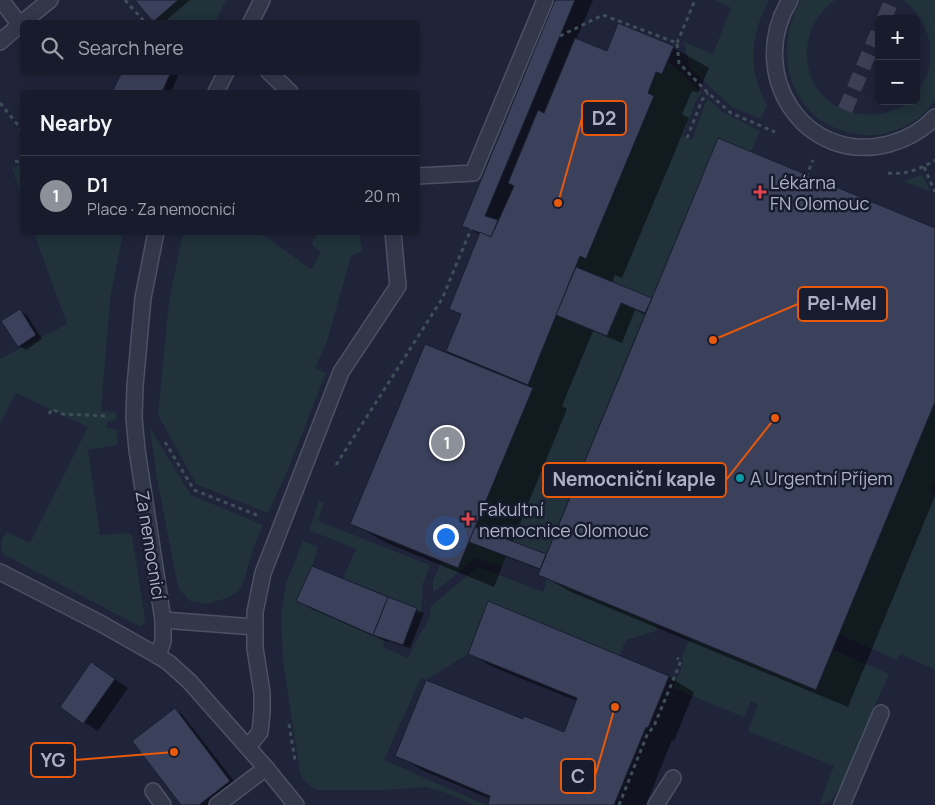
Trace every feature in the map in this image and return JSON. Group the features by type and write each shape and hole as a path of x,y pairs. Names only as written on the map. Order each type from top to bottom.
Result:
{"street":[{"path":"1,0 20,21"},
{"path":"26,20 50,0"},
{"path":"252,20 262,0"},
{"path":"420,176 473,174 545,0"},
{"path":"790,0 780,20 775,39 773,56 775,74 782,93 793,112 809,128 833,141 856,147 876,147 902,141 917,133 935,117"},
{"path":"0,42 20,25"},
{"path":"217,90 224,75"},
{"path":"271,75 288,90"},
{"name":"Za nemocnicí","path":"155,235 143,298 135,378 134,418 137,450 163,620 163,641 158,656"},
{"path":"248,747 260,732 263,702 255,648 255,612 263,573 341,372 398,286 393,235"},
{"path":"0,572 158,656 189,681 248,747 296,805"},
{"path":"163,620 255,627"},
{"path":"842,805 881,713"},
{"path":"216,805 266,768"},
{"path":"656,805 673,778"},
{"path":"153,791 163,805"}],"path":[{"path":"125,0 143,20"},
{"path":"695,0 676,43 679,64 731,113 762,127"},
{"path":"560,36 603,15 676,43"},
{"path":"687,138 702,100 708,93"},
{"path":"0,103 20,128"},
{"path":"897,174 924,167 935,160"},
{"path":"14,161 20,162"},
{"path":"924,167 935,192"},
{"path":"334,469 442,299 471,229"},
{"path":"49,414 52,409 62,414 134,418"},
{"path":"164,442 194,490 255,514"},
{"path":"618,804 647,735 654,726 680,661 677,658"}],"shaded area":[{"path":"178,0 226,0 216,20 155,20"},
{"path":"714,0 769,0 758,27 753,52 756,78 767,105 761,119 732,107 690,68 684,42 713,54 731,8"},
{"path":"801,0 835,0 821,13 812,29 807,46 808,64 813,80 822,95 836,106 854,113 881,114 904,105 920,105 920,88 928,73 930,63 929,42 920,15 902,0 935,0 935,100 917,119 900,129 887,133 875,135 856,134 844,131 825,122 809,110 798,95 791,77 787,58 788,38 792,19"},
{"path":"668,61 702,93 696,100 683,136 692,140 708,99 724,113 760,131 751,152 718,139 652,298 576,267 580,256 587,258 654,97 648,93 656,72 662,74"},
{"path":"20,166 20,193 12,168"},
{"path":"922,175 931,192 903,181"},
{"path":"35,235 123,235 110,300 101,411 114,412 117,415 116,420 107,422 107,428 117,429 117,445 88,450 100,535 130,533 132,536 145,618 141,626 3,554 2,551 2,540 7,532 30,543 88,427 16,393 0,423 0,359 67,324"},
{"path":"183,235 263,235 311,269 321,253 313,246 312,242 317,235 359,235 362,251 351,256 327,341 315,368 326,373 289,467 268,513 196,484 158,415 169,301"},
{"path":"621,303 645,313 546,554 475,527 533,388 528,385 556,315"},
{"path":"935,402 935,480 931,489 935,498 935,670 900,654 897,660 839,634"},
{"path":"150,428 191,495 263,525 239,591 227,598 207,604 190,601 179,589 157,479"},
{"path":"319,501 324,502 318,521 430,565 423,583 421,615 415,613 417,608 343,578 356,549 309,530"},
{"path":"303,541 318,547 296,602 385,639 383,647 408,658 429,618 431,606 478,567 543,592 547,579 659,625 656,631 626,640 619,656 488,602 468,654 426,680 421,678 384,760 486,805 474,805 444,792 426,787 384,790 317,790 303,778 300,772 283,662 281,614 287,581"},
{"path":"469,542 507,557 502,567 476,558 433,593 433,581 442,561 458,568"},
{"path":"690,638 816,690 833,650 889,674 859,741 863,750 833,797 827,803 820,805 834,766 748,731 758,705 751,701 744,717 673,688 683,664 682,657"}],"building":[{"path":"135,0 178,0 155,20 151,20"},
{"path":"555,0 575,0 485,216 498,220 491,237 462,226"},
{"path":"618,23 674,46 662,74 656,72 648,93 654,96 586,259 580,256 528,385 446,351 461,314 449,309 480,232 491,237 514,186 508,183 538,110 544,113 575,38 607,51"},
{"path":"120,75 170,75 163,90 113,90"},
{"name":"A Urgentní Příjem","path":"718,138 935,228 935,402 816,690 538,575"},
{"path":"576,267 652,298 645,313 621,303 607,336 556,315"},
{"path":"20,309 36,335 18,347 1,321"},
{"path":"425,344 533,388 458,568 350,524"},
{"path":"475,527 546,554 540,569 469,542"},
{"path":"312,566 388,597 373,635 296,601"},
{"path":"388,597 417,608 403,645 373,635"},
{"path":"488,601 669,676 614,805 488,805 490,796 395,756 426,680 523,719 524,716 564,732 577,698 468,654"},
{"path":"91,662 115,679 83,724 60,707"},
{"path":"175,708 230,781 199,805 181,805 132,741"}],"tunnel":[{"path":"886,15 892,0"},
{"path":"845,110 875,39"}],"place":[{"name":"Lékárna FN Olomouc","path":"760,192"},
{"name":"D2","path":"558,203"},
{"name":"Pel-Mel","path":"713,340"},
{"name":"Nemocniční kaple","path":"775,418"},
{"name":"D1","path":"447,443"},
{"name":"A Urgentní Příjem","path":"740,478"},
{"name":"Fakultní nemocnice Olomouc","path":"468,519"},
{"name":"C","path":"615,707"},
{"name":"YG","path":"174,752"}]}
